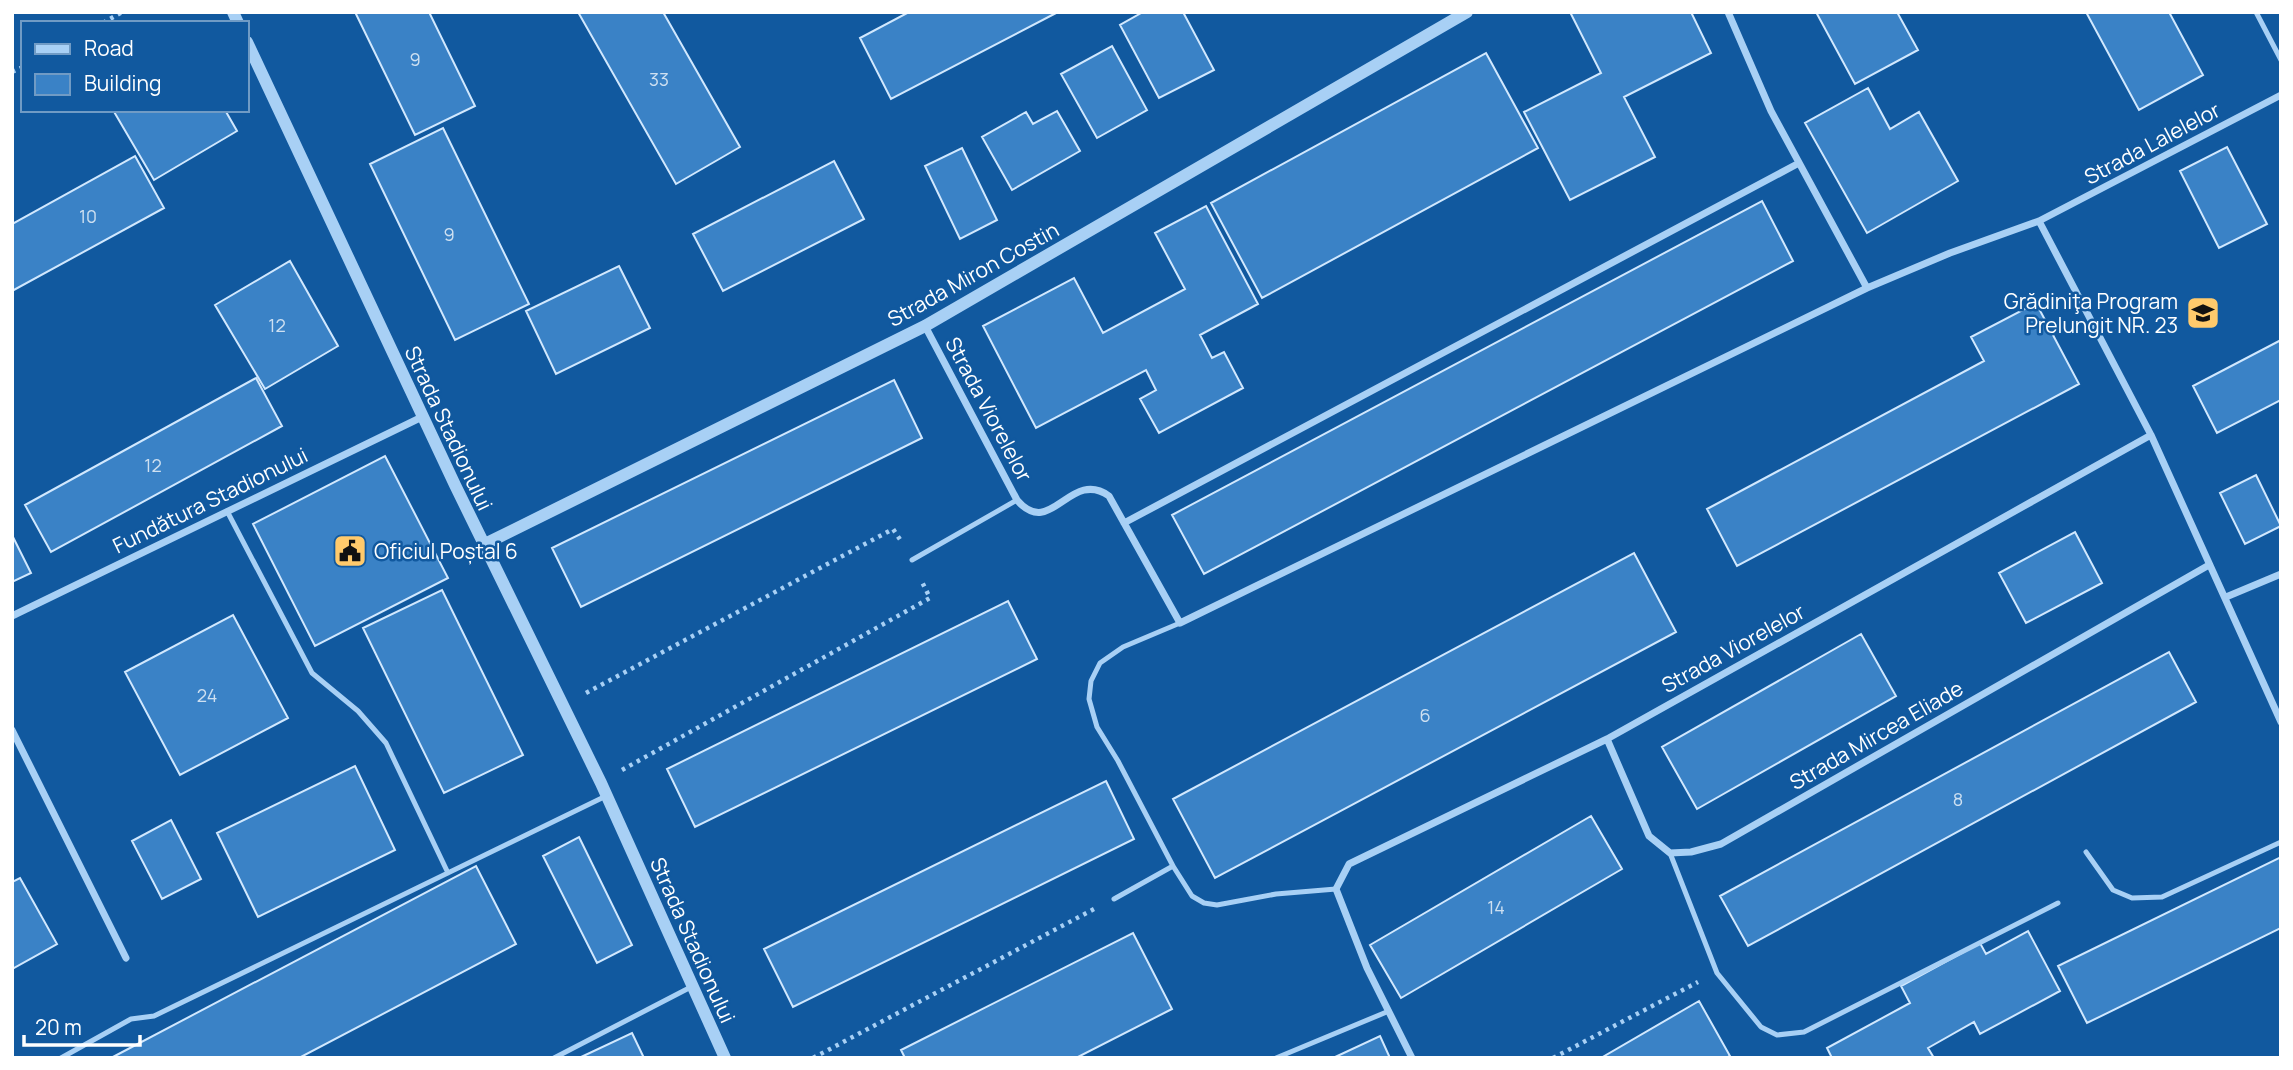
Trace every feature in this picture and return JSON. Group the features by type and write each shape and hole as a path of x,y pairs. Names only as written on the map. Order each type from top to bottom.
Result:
{"street":[{"name":"Strada Miron Costin","path":"484,545 925,326 1467,12"},
{"path":"1728,12 1771,111 1867,288"},
{"name":"Strada Stadionului","path":"248,44 422,417 601,783 725,1058"},
{"name":"Strada Lalelelor","path":"2039,221 2281,95"},
{"path":"1124,523 1799,163"},
{"path":"1180,623 1867,288 1950,253 2039,221 2151,435 2281,722"},
{"name":"Strada Viorelelor","path":"925,326 1017,500 1030,512 1040,513 1050,510 1082,489 1099,489 1109,496 1180,623"},
{"name":"Fundătura Stadionului","path":"12,616 422,417"},
{"name":"Strada Viorelelor","path":"1336,889 1349,864 1607,738 2151,435"},
{"name":"Strada Mircea Eliade","path":"1670,853 1691,852 1721,844 2209,565"},
{"path":"2226,597 2281,575"},
{"path":"12,730 126,958"},
{"path":"1607,738 1649,836 1670,853"},
{"path":"1336,889 1367,968 1412,1058"}],"lane":[{"path":"2256,12 2281,60"},
{"path":"912,560 1017,500"},
{"path":"227,511 312,673 358,711 386,743 448,873"},
{"path":"1180,623 1123,648 1100,663 1091,681 1089,699 1097,727 1118,761 1173,866 1192,897 1217,905 1276,894 1336,889"},
{"path":"61,1058 131,1019 154,1016 606,796"},
{"path":"2086,852 2113,890 2132,898 2162,897 2281,842"},
{"path":"1670,853 1717,973 1761,1027 1777,1035 1804,1032 2057,903"},
{"path":"1114,899 1173,866"},
{"path":"554,1058 692,986"},
{"path":"1276,1058 1390,1011"}],"path":[{"path":"106,21 122,12"},
{"path":"564,705 893,529 912,560 930,598 601,783"},
{"path":"813,1058 1114,899"},
{"path":"1553,1058 1717,973"}],"building":[{"path":"355,12 429,12 475,106 415,135"},
{"path":"578,12 663,12 740,147 676,184"},
{"path":"909,12 1058,12 891,99 860,38"},
{"path":"1143,12 1183,12 1214,70 1159,98 1120,25"},
{"path":"1570,12 1691,12 1711,53 1624,97 1655,157 1570,200 1524,112 1601,73"},
{"path":"1816,12 1897,12 1918,50 1855,84"},
{"path":"2086,12 2169,12 2203,75 2139,110"},
{"path":"1112,46 1147,110 1097,138 1061,74"},
{"path":"1486,53 1538,148 1262,298 1211,203"},
{"path":"1868,88 1890,129 1919,112 1958,181 1867,233 1805,123"},
{"path":"1057,111 1080,151 1012,190 982,137 1026,112 1033,124"},
{"path":"114,112 226,112 237,131 154,180"},
{"path":"443,128 529,304 455,340 370,164"},
{"path":"2227,147 2267,224 2219,248 2180,171"},
{"path":"962,148 997,220 960,239 925,166"},
{"path":"135,156 164,208 12,291 12,224"},
{"path":"834,161 864,219 723,291 693,234"},
{"path":"1762,201 1793,261 1204,574 1172,515"},
{"path":"1206,206 1258,304 1200,335 1212,358 1224,352 1243,388 1159,433 1140,399 1156,390 1146,370 1036,428 983,326 1074,278 1103,333 1185,289 1155,233"},
{"path":"290,261 338,346 265,389 215,305"},
{"path":"619,266 650,328 556,374 526,311"},
{"path":"2036,303 2079,384 1737,566 1707,509 1984,361 1971,337"},
{"path":"2281,340 2281,400 2217,433 2193,386"},
{"path":"256,378 282,426 51,552 25,505"},
{"path":"894,380 922,438 581,607 552,548"},
{"name":"Oficiul Poștal 6","path":"385,456 448,578 315,646 253,524"},
{"path":"2256,475 2281,526 2245,544 2220,493"},
{"path":"2075,532 2102,583 2026,623 1999,573"},
{"path":"12,535 31,573 12,582"},
{"path":"1634,553 1676,632 1215,878 1173,799"},
{"path":"442,590 523,755 444,793 363,628"},
{"path":"1008,601 1037,659 695,827 667,769"},
{"path":"233,615 288,718 180,775 125,672"},
{"path":"1861,634 1896,696 1697,809 1662,747"},
{"path":"2169,652 2196,702 1748,946 1720,896"},
{"path":"355,766 395,850 258,917 217,833"},
{"path":"1106,781 1134,839 793,1007 764,949"},
{"path":"1591,816 1622,869 1401,998 1370,945"},
{"path":"171,820 201,879 162,899 132,841"},
{"path":"579,837 632,945 597,963 543,856"},
{"path":"2281,857 2281,928 2087,1023 2058,966"},
{"path":"476,866 516,944 299,1058 111,1058"},
{"path":"20,878 57,944 12,969 12,882"},
{"path":"2028,931 2060,991 1980,1034 1974,1022 1928,1048 1934,1058 1832,1058 1827,1048 1910,1003 1901,986 1980,943 1986,954"},
{"path":"1133,933 1172,1009 1076,1058 905,1058 901,1050"},
{"path":"1699,1001 1730,1056 1601,1058"},
{"path":"632,1033 644,1058 579,1058"},
{"path":"1380,1036 1390,1058 1333,1058"}],"place":[{"name":"Grădiniţa Program Prelungit NR. 23","path":"2203,313"},
{"name":"Oficiul Poștal 6","path":"350,551"}]}
